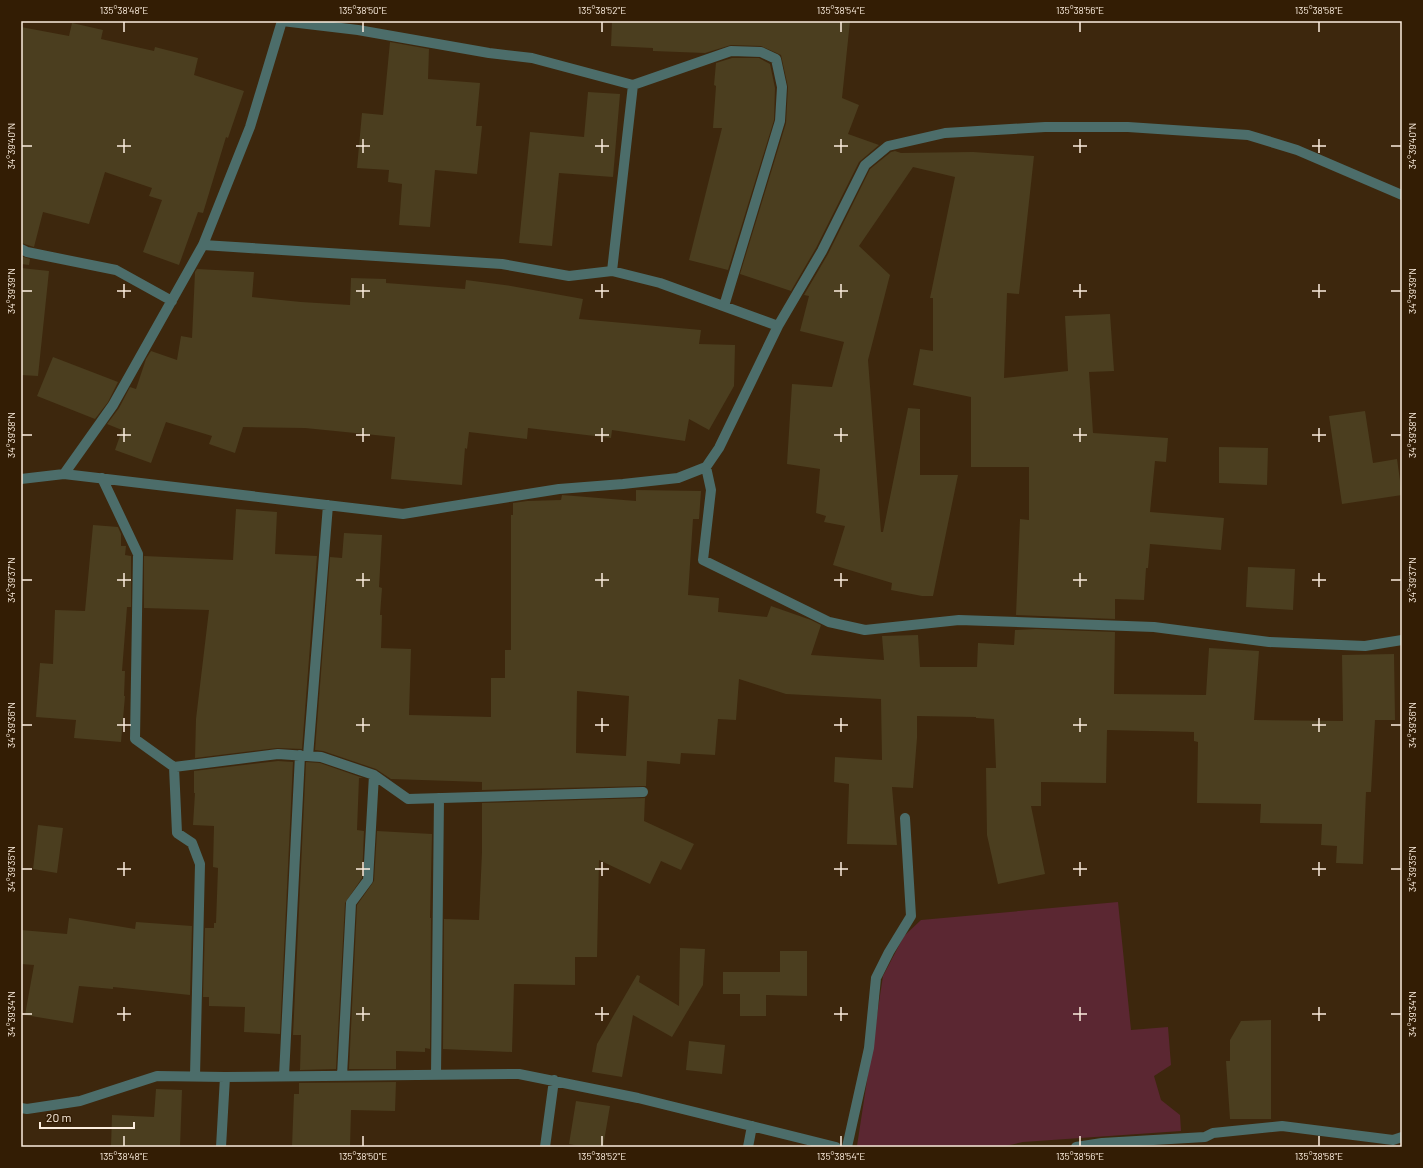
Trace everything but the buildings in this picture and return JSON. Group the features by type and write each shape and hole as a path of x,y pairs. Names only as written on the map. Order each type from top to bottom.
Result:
{"street":[{"path":"64,474 113,405 203,245 250,127 282,21 358,30 489,53 532,58 633,85 731,51 760,52 776,59 782,87 780,121 724,306"},
{"path":"612,271 633,85"},
{"path":"21,479 64,474 403,514 559,489 678,478 706,467 719,448 778,326 822,251 865,165 888,146 945,133 1045,127 1128,127 1248,135 1297,150 1402,195"},
{"path":"203,245 502,264 569,276 612,271 660,283 778,326"},
{"path":"21,249 27,252 116,270 172,301"},
{"path":"706,467 711,490 703,560 829,622 865,630 958,620 1154,627 1269,642 1365,646 1402,640"},
{"path":"102,478 138,554 135,739 174,767 278,754 322,757 374,775 408,799 643,792"},
{"path":"284,1076 304,756 328,505"},
{"path":"174,767 177,833 192,843 200,864 195,1076"},
{"path":"342,1076 351,903 368,880 374,775"},
{"path":"436,1075 439,798"},
{"path":"847,1147 869,1048 871,1015 876,978 889,952 911,916 905,818"},
{"path":"21,1108 28,1109 80,1101 158,1076 225,1077 519,1074 638,1098 836,1147"},
{"path":"221,1147 225,1077"},
{"path":"545,1147 554,1080"},
{"path":"748,1147 752,1126"},
{"path":"1076,1147 1102,1143 1205,1137 1213,1133 1282,1126 1396,1141"}],"shaded area":[{"path":"1118,902 1131,1030 1168,1027 1171,1065 1154,1076 1161,1100 1180,1115 1181,1131 1023,1142 1001,1147 857,1146 883,976 904,936 921,920"}]}
